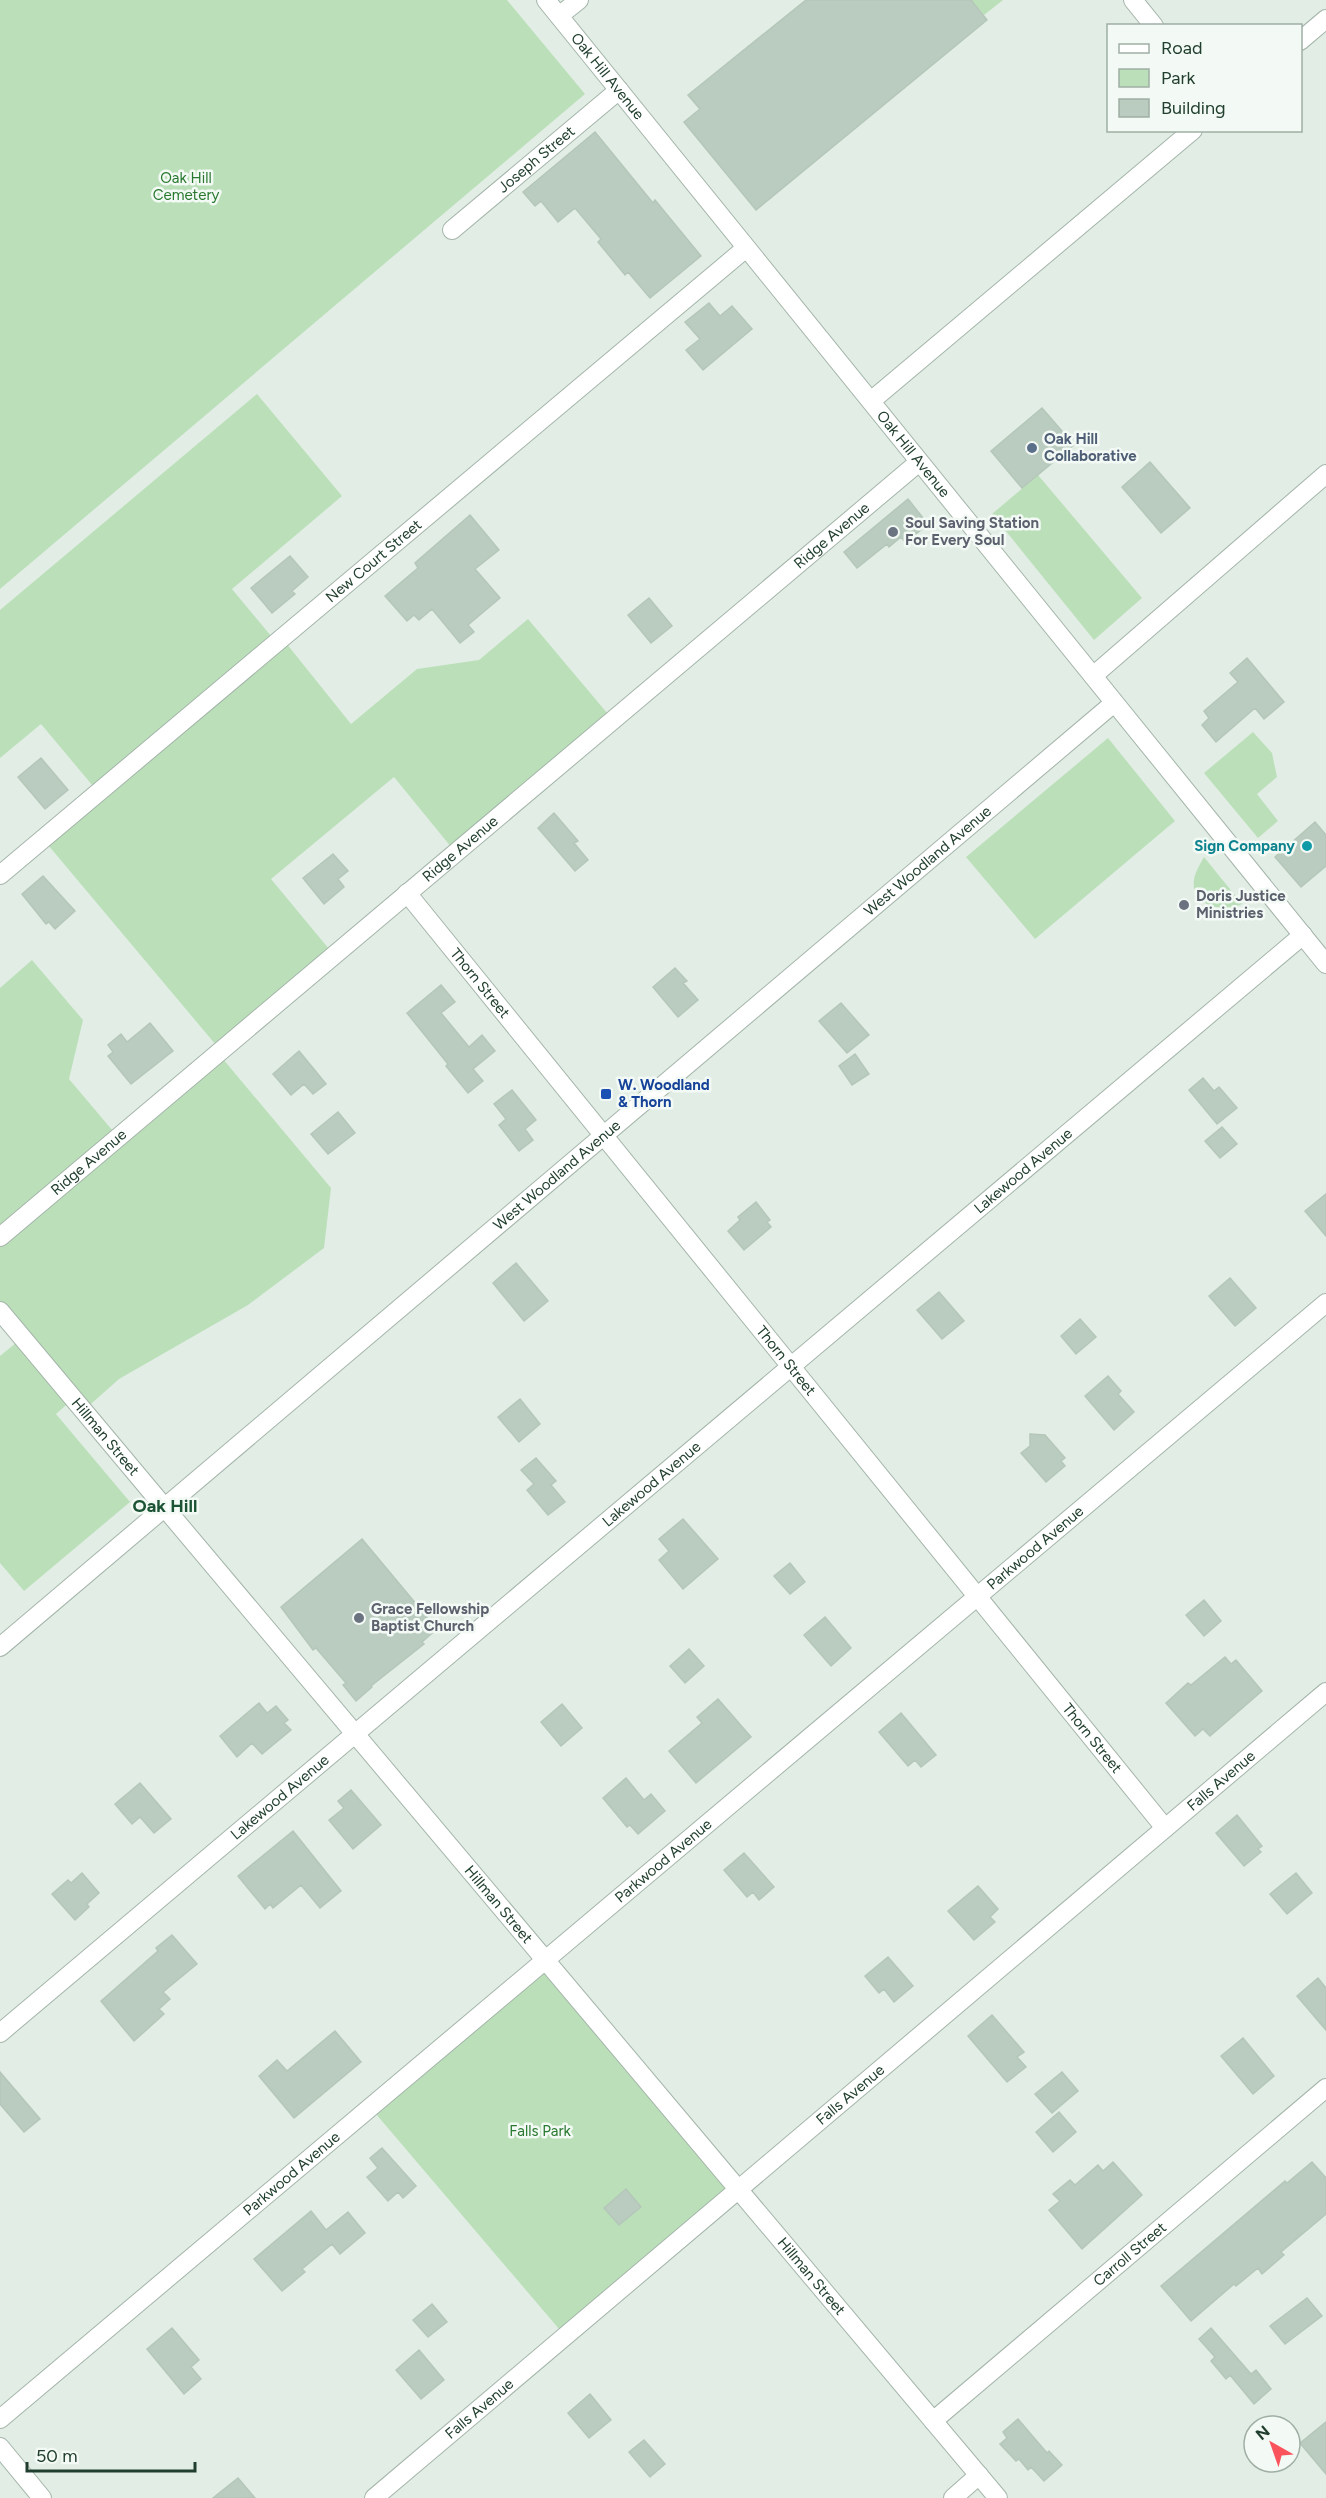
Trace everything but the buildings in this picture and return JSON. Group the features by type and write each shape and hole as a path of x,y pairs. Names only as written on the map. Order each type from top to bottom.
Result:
{"street":[{"name":"Oak Hill Avenue","path":"546,0 1326,964"},
{"path":"559,16 579,0"},
{"path":"1133,0 1152,24"},
{"path":"1302,39 1326,19"},
{"name":"Joseph Street","path":"452,230 619,90"},
{"path":"871,401 1191,132"},
{"name":"New Court Street","path":"0,875 746,248"},
{"name":"Ridge Avenue","path":"0,1237 919,462"},
{"path":"1093,676 1326,474"},
{"name":"West Woodland Avenue","path":"0,1647 605,1137 1114,703"},
{"name":"Thorn Street","path":"407,893 1165,1828"},
{"name":"Lakewood Avenue","path":"0,2033 1303,935"},
{"name":"Parkwood Avenue","path":"0,2419 1326,1303"},
{"name":"Hillman Street","path":"0,1311 998,2498"},
{"name":"Falls Avenue","path":"374,2498 1326,1692"},
{"name":"Carroll Street","path":"933,2421 1326,2088"},
{"path":"0,2447 42,2498"},
{"path":"953,2498 979,2475"}],"green space":[{"name":"Oak Hill Cemetery","path":"0,0 507,0 585,94 0,589"},
{"path":"971,0 1003,0 984,15"},
{"path":"257,394 342,496 232,589 276,642 282,638 351,724 417,669 479,660 528,619 613,720 456,853 394,777 271,879 334,955 221,1051 43,839 98,792 41,724 0,758 0,610"},
{"path":"1038,475 1142,598 1094,640 992,514"},
{"path":"1253,732 1272,753 1277,777 1257,794 1278,821 1258,838 1204,773"},
{"path":"1108,738 1175,821 1035,939 966,857"},
{"path":"1204,857 1242,904 1229,908 1214,907 1197,895 1194,880"},
{"path":"32,960 83,1020 69,1079 118,1137 218,1053 331,1188 324,1248 248,1305 119,1379 83,1411 73,1399 56,1414 130,1502 24,1591 0,1563 0,1356 22,1338 0,1311 0,988"},
{"name":"Falls Park","path":"545,1960 738,2189 565,2336 370,2107"}],"place":[{"name":"Oak Hill Collaborative","path":"1032,448"},
{"name":"Soul Saving Station For Every Soul","path":"893,532"},
{"name":"Sign Company","path":"1307,846"},
{"name":"Doris Justice Ministries","path":"1184,905"},
{"name":"W. Woodland & Thorn","path":"606,1094"},
{"name":"Grace Fellowship Baptist Church","path":"359,1618"}],"district":[{"name":"Oak Hill","path":"165,1506"}]}
